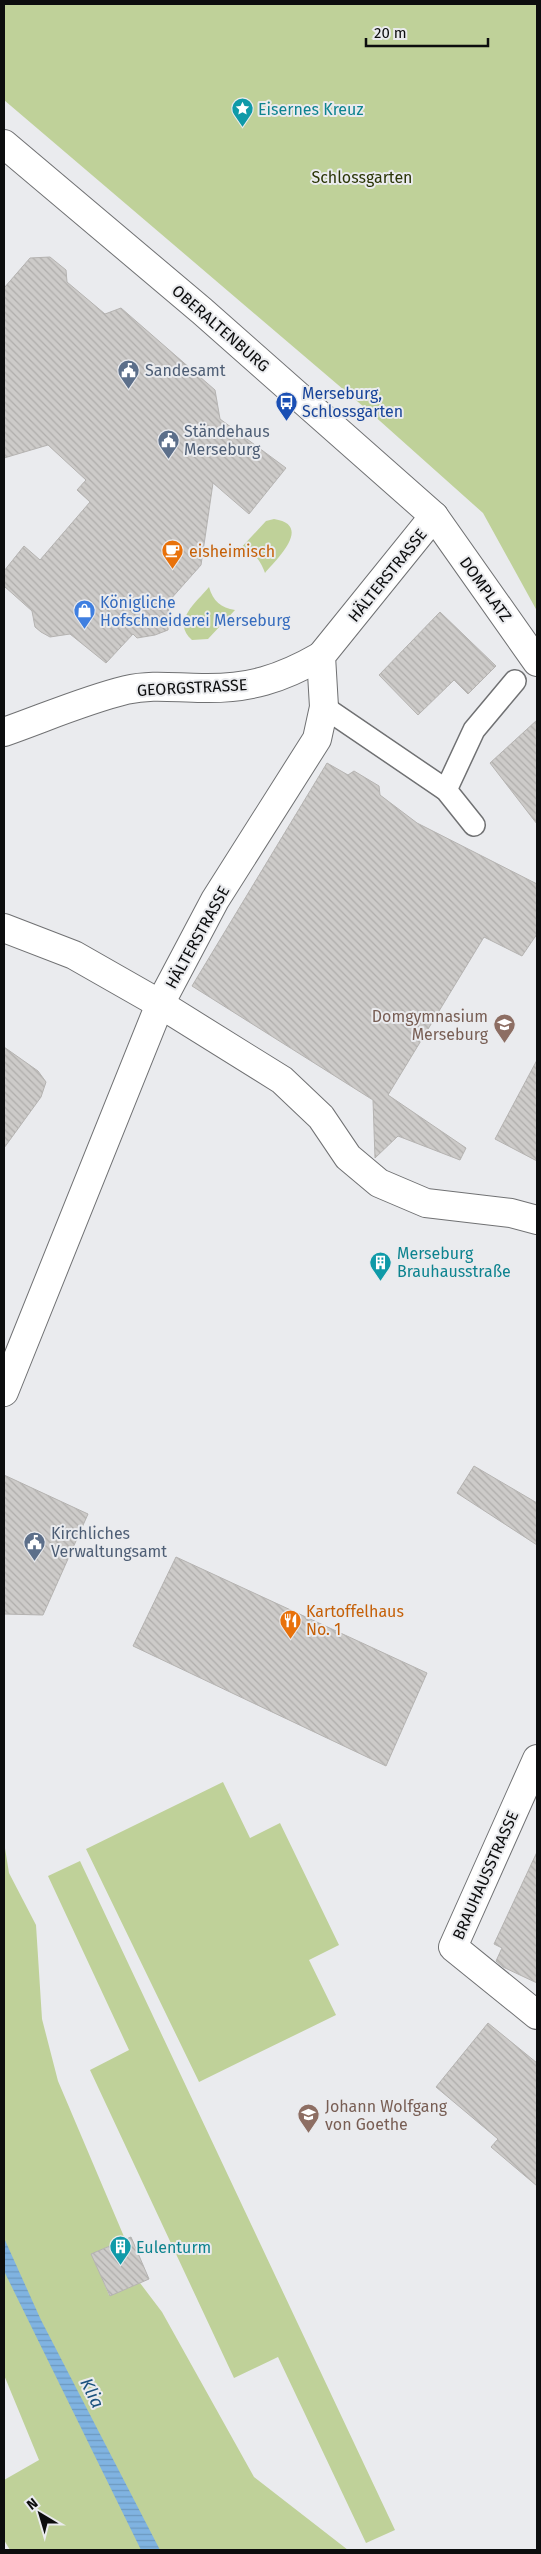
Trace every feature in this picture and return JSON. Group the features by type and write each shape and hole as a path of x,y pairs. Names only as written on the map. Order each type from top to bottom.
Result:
{"street":[{"name":"OBERALTENBURG","path":"4,144 202,311 434,516"},
{"name":"DOMPLATZ","path":"434,516 537,662"},
{"name":"HÄLTERSTRASSE","path":"4,1392 160,1004 216,900 317,739 324,707 321,656 434,516"},
{"name":"GEORGSTRASSE","path":"4,732 127,690 164,686 203,688 259,684 291,673 321,656"},
{"path":"4,928 74,955 160,1004 282,1080 321,1117 348,1157 379,1183 426,1203 511,1213 537,1220"},
{"name":"BRAUHAUSSTRASSE","path":"537,1759 453,1947 537,2015"}],"lane":[{"path":"446,790 474,730 515,680"},
{"path":"324,707 446,790 474,824"}],"green space":[{"name":"Schlossgarten","path":"4,4 537,4 537,611 483,513 371,413 4,100"},
{"path":"274,519 285,522 291,528 291,535 289,543 265,573 256,557 249,552 239,550 266,521"},
{"path":"209,587 218,603 226,608 235,610 208,639 192,640 186,633 185,619 192,606"},
{"path":"223,1782 250,1838 280,1823 339,1945 309,1960 336,2015 199,2082 86,1849"},
{"path":"4,1842 9,1873 36,1925 42,2019 58,2081 125,2239 92,2254 109,2295 140,2283 162,2312 254,2477 348,2550 10,2550 4,2540 4,2480 39,2460 4,2375"},
{"path":"80,1861 395,2530 366,2543 278,2357 234,2378 90,2070 129,2050 48,1876"}],"water":[{"path":"4,2238 41,2320 160,2550 141,2550 4,2271"}],"building":[{"name":"Ständehaus Merseburg","path":"50,257 66,270 67,282 105,314 121,308 215,390 220,419 286,468 249,514 213,483 201,565 169,601 168,630 155,635 137,638 133,634 106,663 70,634 50,637 41,632 35,627 32,611 4,586 4,571 24,546 40,560 90,502 77,490 86,480 48,445 4,458 4,288 30,258"},
{"path":"440,612 496,666 468,694 454,680 418,715 379,675"},
{"path":"537,720 537,824 490,763"},
{"path":"327,763 348,775 354,771 379,786 380,795 417,823 537,884 537,934 522,956 484,937 388,1095 466,1148 460,1160 398,1136 375,1158 373,1100 192,986"},
{"path":"4,1047 38,1071 46,1082 41,1097 4,1148"},
{"path":"537,1060 537,1161 495,1139"},
{"path":"474,1466 537,1503 537,1545 457,1493"},
{"name":"Kirchliches Verwaltungsamt","path":"4,1475 88,1514 43,1615 4,1614"},
{"path":"176,1557 427,1673 386,1766 133,1646"},
{"path":"537,1852 537,1983 503,1967 496,1961 502,1948 494,1944"},
{"path":"488,2023 537,2063 537,2186 491,2147 498,2139 436,2087"},
{"name":"Eulenturm","path":"131,2237 149,2279 110,2296 91,2254"}],"place":[{"name":"Eisernes Kreuz","path":"242,128"},
{"name":"Sandesamt","path":"129,389"},
{"name":"Merseburg, Schlossgarten","path":"286,421"},
{"name":"Ständehaus Merseburg","path":"168,459"},
{"name":"eisheimisch","path":"173,570"},
{"name":"Königliche Hofschneiderei Merseburg","path":"84,630"},
{"name":"Domgymnasium Merseburg","path":"504,1044"},
{"name":"Merseburg Brauhausstraße","path":"381,1281"},
{"name":"Kirchliches Verwaltungsamt","path":"35,1561"},
{"name":"Kartoffelhaus No. 1","path":"290,1639"},
{"name":"Johann Wolfgang von Goethe","path":"309,2134"},
{"name":"Eulenturm","path":"120,2266"}],"water label":[{"name":"Klia","path":"92,2393"}]}
